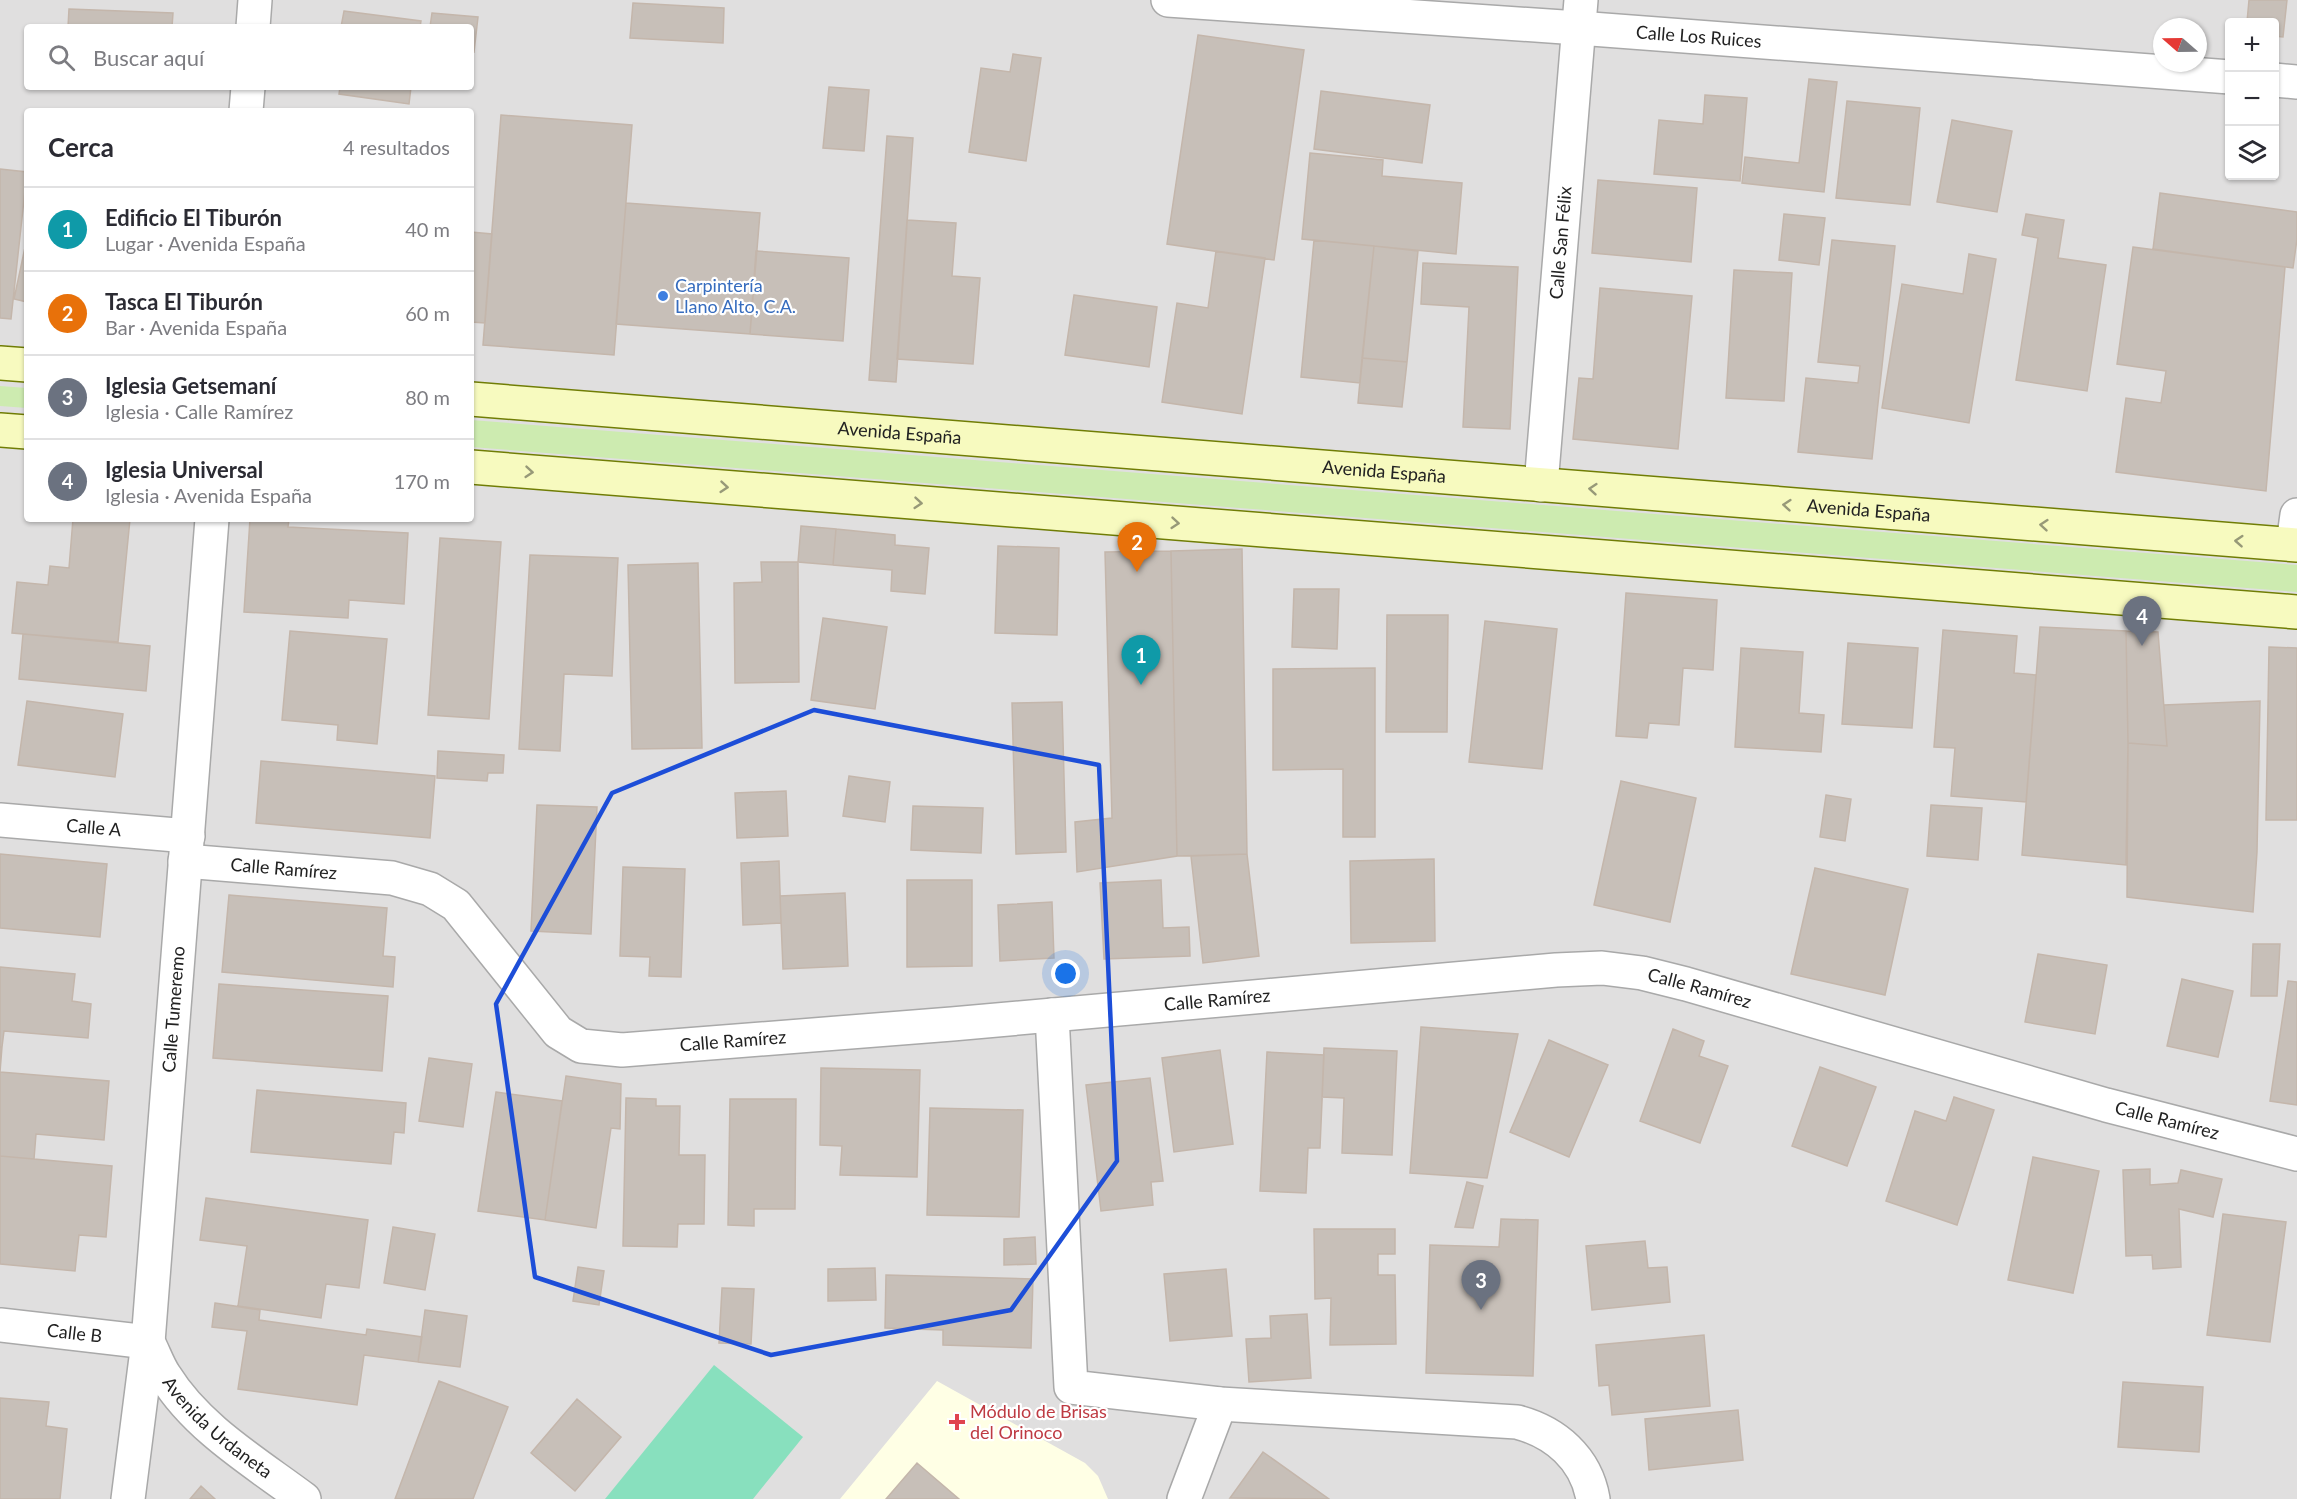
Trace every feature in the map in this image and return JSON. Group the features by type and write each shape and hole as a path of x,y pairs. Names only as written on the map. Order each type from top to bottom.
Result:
{"main road":[{"path":"0,363 24,365"},
{"name":"Avenida España","path":"474,399 1541,485 2296,535"},
{"path":"0,430 24,432"},
{"path":"474,467 2297,612"}],"street":[{"path":"253,24 255,0"},
{"name":"Calle Los Ruices","path":"1168,0 1580,14 2225,76"},
{"name":"Calle San Félix","path":"1541,485 1580,14"},
{"path":"2279,80 2297,82"},
{"path":"246,108 248,90"},
{"name":"Calle Tumeremo","path":"128,1499 148,1342 212,522"},
{"name":"Calle A","path":"0,820 186,848"},
{"name":"Calle Ramírez","path":"186,848 392,878 436,892 456,905 551,1026 568,1040 581,1046 622,1050 1052,1015 1556,970 1602,968 1642,973 1686,984 2106,1105 2297,1154"},
{"path":"1052,1015 1071,1387 1220,1404 1517,1422 1538,1428 1562,1444 1585,1475 1593,1499"},
{"name":"Calle B","path":"0,1325 148,1342"},
{"name":"Avenida Urdaneta","path":"148,1342 165,1376 186,1404 211,1428 304,1499"},
{"path":"1184,1499 1220,1404"}],"highlighted area":[{"path":"814,710 1099,765 1117,1161 1011,1310 771,1355 535,1277 496,1004 612,793"}],"shaded area":[{"path":"0,0 2297,0 2297,1499 0,1499"},
{"name":"Módulo de Brisas del Orinoco","path":"937,1381 1085,1463 1098,1476 1108,1499 840,1499"}],"green space":[{"path":"0,386 24,388 24,408 0,406"},
{"path":"474,420 2297,565 2297,592 474,447"},
{"path":"714,1365 803,1437 753,1499 605,1499"}],"building":[{"path":"2249,0 2287,0 2283,37 2279,37 2279,18 2247,18"},
{"path":"633,3 724,8 723,43 630,38"},
{"path":"69,9 173,13 172,24 68,24"},
{"path":"344,11 421,21 420,24 342,24"},
{"path":"432,13 478,17 474,52 474,24 430,24"},
{"path":"1198,35 1304,50 1274,260 1167,244"},
{"path":"1013,54 1041,58 1026,161 969,152 981,68 1010,72"},
{"path":"1809,79 1837,82 1824,192 1742,183 1745,157 1799,163"},
{"path":"829,87 869,90 864,151 823,148"},
{"path":"340,90 411,90 409,104 339,94"},
{"path":"1321,91 1430,105 1422,163 1314,149"},
{"path":"1705,95 1747,98 1740,181 1654,174 1659,120 1703,124"},
{"path":"1847,101 1920,108 1910,205 1836,198"},
{"path":"501,115 632,125 614,355 483,345"},
{"path":"1952,120 2012,131 1997,212 1937,202"},
{"path":"887,136 913,138 896,382 869,380"},
{"path":"1310,153 1383,160 1382,176 1462,183 1456,254 1302,239"},
{"path":"0,169 24,172 24,200 11,319 0,318"},
{"path":"1598,180 1697,188 1691,262 1592,253"},
{"path":"2160,193 2297,212 2297,239 2293,268 2153,249"},
{"path":"626,203 760,213 750,334 616,324"},
{"path":"1784,214 1825,218 1819,265 1779,260"},
{"path":"2026,214 2064,220 2058,258 2106,265 2087,391 2016,380 2038,238 2022,235"},
{"path":"907,220 956,223 952,276 980,278 973,364 897,359"},
{"path":"474,232 492,234 485,323 474,322"},
{"path":"1314,240 1374,246 1360,383 1301,377"},
{"path":"1832,240 1895,246 1872,459 1798,452 1806,378 1858,383 1860,366 1818,362"},
{"path":"1374,246 1418,251 1407,362 1362,358"},
{"path":"2133,247 2285,267 2266,491 2116,472 2126,398 2161,403 2166,371 2117,364"},
{"path":"756,251 849,258 843,341 750,334"},
{"path":"1216,251 1265,258 1242,414 1162,402 1177,303 1208,308"},
{"path":"24,252 24,301 14,299"},
{"path":"1969,254 1996,259 1969,423 1882,408 1902,284 1963,294"},
{"path":"1423,263 1518,267 1510,429 1463,427 1469,307 1421,304"},
{"path":"1734,270 1792,273 1784,401 1726,398"},
{"path":"1600,288 1692,296 1678,449 1573,439 1579,378 1593,379"},
{"path":"1074,295 1157,307 1149,367 1065,355"},
{"path":"1362,358 1407,362 1402,407 1358,403"},
{"path":"73,522 130,522 118,642 12,633 17,582 48,585 50,566 69,568"},
{"path":"250,522 289,522 288,527 408,533 404,604 349,600 348,618 244,612"},
{"path":"801,526 836,529 833,565 798,562"},
{"path":"836,529 895,535 895,545 929,548 925,594 891,591 892,570 833,565"},
{"path":"440,538 501,542 489,719 428,715"},
{"path":"998,546 1059,548 1057,635 995,633"},
{"path":"1242,549 1247,854 1177,856 1171,551"},
{"path":"1171,551 1177,856 1077,872 1075,822 1112,818 1105,552"},
{"path":"530,555 618,558 612,676 564,674 560,751 519,749"},
{"path":"761,562 798,562 799,682 735,683 734,583 762,582"},
{"path":"698,563 702,748 632,749 628,565"},
{"path":"1294,589 1339,589 1337,649 1292,647"},
{"path":"1626,593 1717,600 1713,670 1683,668 1679,725 1649,723 1647,738 1616,736"},
{"path":"1387,615 1448,615 1447,732 1386,732"},
{"path":"823,618 887,627 875,709 811,700"},
{"path":"1485,621 1557,629 1542,769 1469,762"},
{"path":"2040,627 2126,631 2128,743 2126,865 2022,855"},
{"path":"1943,630 2017,636 2014,673 2036,675 2026,802 1951,796 1955,748 1934,747"},
{"path":"290,631 387,639 377,744 337,740 338,725 282,720"},
{"path":"2126,631 2158,632 2167,746 2128,743"},
{"path":"23,634 150,646 146,691 19,679"},
{"path":"1848,643 1918,648 1912,728 1842,724"},
{"path":"2269,647 2297,648 2297,820 2266,820"},
{"path":"1741,648 1803,652 1799,713 1824,715 1821,752 1735,747"},
{"path":"1375,668 1375,837 1343,837 1343,769 1273,770 1273,669"},
{"path":"27,701 123,714 115,777 18,765"},
{"path":"2260,701 2257,852 2253,912 2127,897 2128,743 2167,746 2164,705"},
{"path":"1062,702 1066,852 1016,854 1012,703"},
{"path":"438,751 504,755 503,773 488,773 487,781 437,778"},
{"path":"261,761 435,776 430,838 256,823"},
{"path":"849,776 890,782 885,822 843,816"},
{"path":"1621,781 1696,798 1670,922 1594,905"},
{"path":"786,791 788,836 737,838 735,793"},
{"path":"1826,795 1851,799 1845,841 1820,837"},
{"path":"537,805 597,807 591,934 531,931"},
{"path":"1931,805 1982,808 1978,860 1927,856"},
{"path":"913,806 983,808 981,853 911,850"},
{"path":"0,854 107,864 100,937 0,928"},
{"path":"1247,854 1259,956 1203,963 1191,856"},
{"path":"1434,859 1435,941 1351,943 1350,861"},
{"path":"779,861 781,923 743,925 741,863"},
{"path":"623,867 685,869 681,977 649,976 650,957 620,956"},
{"path":"1815,868 1908,889 1885,995 1791,974"},
{"path":"907,880 972,880 972,966 907,967"},
{"path":"1161,880 1163,928 1189,927 1190,956 1104,959 1100,883"},
{"path":"845,893 848,966 783,969 780,896"},
{"path":"229,895 387,908 383,956 395,957 393,987 222,972"},
{"path":"1052,902 1054,958 1000,961 998,905"},
{"path":"2253,944 2280,944 2277,996 2251,996"},
{"path":"2038,954 2107,965 2095,1034 2025,1022"},
{"path":"0,967 75,974 72,1001 91,1004 88,1038 4,1031 2,1047 0,1047"},
{"path":"2182,979 2233,991 2218,1057 2167,1046"},
{"path":"2288,981 2297,982 2297,1105 2270,1101"},
{"path":"219,984 388,996 382,1071 213,1058"},
{"path":"1421,1027 1518,1034 1487,1178 1410,1173"},
{"path":"1673,1029 1704,1041 1699,1056 1728,1066 1700,1143 1640,1121"},
{"path":"1549,1040 1608,1065 1569,1157 1510,1132"},
{"path":"0,1047 2,1047 0,1072"},
{"path":"1324,1048 1397,1051 1392,1155 1342,1153 1344,1098 1322,1097"},
{"path":"1220,1050 1233,1144 1174,1152 1162,1058"},
{"path":"1267,1052 1324,1055 1320,1148 1308,1148 1306,1193 1260,1191"},
{"path":"429,1058 472,1064 463,1127 419,1121"},
{"path":"1820,1067 1876,1087 1847,1166 1792,1146"},
{"path":"821,1068 920,1070 917,1177 840,1175 842,1146 820,1145"},
{"path":"0,1072 109,1081 104,1140 36,1134 34,1159 0,1156"},
{"path":"566,1076 621,1084 620,1129 611,1128 596,1228 545,1220"},
{"path":"1150,1078 1163,1181 1151,1182 1153,1205 1101,1211 1086,1085"},
{"path":"257,1090 406,1103 404,1133 394,1132 391,1164 251,1152"},
{"path":"496,1092 562,1101 545,1220 478,1211"},
{"path":"1954,1097 1994,1110 1957,1225 1886,1201 1915,1111 1946,1121"},
{"path":"626,1098 656,1099 656,1106 680,1106 679,1155 705,1155 704,1224 678,1224 677,1247 623,1246"},
{"path":"730,1099 796,1099 795,1209 754,1209 754,1226 728,1225"},
{"path":"930,1108 1023,1110 1019,1217 927,1215"},
{"path":"0,1156 112,1166 106,1237 79,1235 75,1271 0,1264"},
{"path":"2033,1157 2099,1171 2073,1293 2008,1280"},
{"path":"2150,1169 2150,1185 2178,1183 2181,1170 2222,1179 2213,1217 2179,1209 2181,1267 2153,1269 2152,1255 2126,1256 2123,1170"},
{"path":"1467,1182 1483,1186 1473,1228 1455,1227"},
{"path":"206,1198 368,1220 359,1288 326,1284 321,1318 238,1306 247,1246 200,1240"},
{"path":"2223,1214 2286,1222 2270,1342 2207,1335"},
{"path":"1501,1219 1538,1220 1533,1376 1426,1373 1430,1245 1499,1247"},
{"path":"393,1227 435,1234 425,1290 384,1283"},
{"path":"1314,1229 1395,1229 1395,1254 1378,1254 1378,1275 1395,1275 1396,1344 1330,1345 1331,1298 1315,1299"},
{"path":"1035,1237 1036,1264 1004,1265 1004,1239"},
{"path":"1645,1241 1648,1268 1667,1267 1670,1302 1592,1310 1586,1246"},
{"path":"578,1267 604,1271 599,1305 573,1301"},
{"path":"875,1268 876,1300 828,1301 828,1269"},
{"path":"1226,1269 1232,1336 1170,1341 1164,1274"},
{"path":"886,1275 1033,1279 1031,1348 943,1345 943,1330 885,1328"},
{"path":"722,1288 754,1289 751,1344 719,1343"},
{"path":"215,1303 260,1310 259,1320 366,1335 367,1329 422,1337 418,1362 364,1355 357,1405 238,1389 247,1331 212,1327"},
{"path":"425,1310 467,1316 460,1367 418,1362"},
{"path":"1307,1314 1311,1378 1249,1382 1246,1339 1271,1338 1270,1316"},
{"path":"1704,1335 1710,1406 1612,1415 1609,1385 1599,1386 1596,1345"},
{"path":"439,1381 508,1407 473,1499 395,1499"},
{"path":"2123,1382 2203,1387 2199,1452 2118,1447"},
{"path":"0,1398 49,1402 46,1426 67,1429 60,1499 0,1499"},
{"path":"577,1399 621,1437 575,1491 531,1453"},
{"path":"1738,1410 1743,1460 1649,1470 1645,1419"},
{"path":"1263,1452 1329,1499 1230,1498"},
{"path":"917,1463 959,1499 886,1499"},
{"path":"201,1486 215,1499 190,1499"}],"place":[{"name":"Carpintería Llano Alto, C.A.","path":"663,296"},
{"name":"Tasca El Tiburón","path":"1137,572"},
{"name":"Iglesia Universal","path":"2142,646"},
{"name":"Edificio El Tiburón","path":"1141,685"},
{"name":"Iglesia Getsemaní","path":"1481,1310"},
{"name":"Módulo de Brisas del Orinoco","path":"957,1422"}]}
